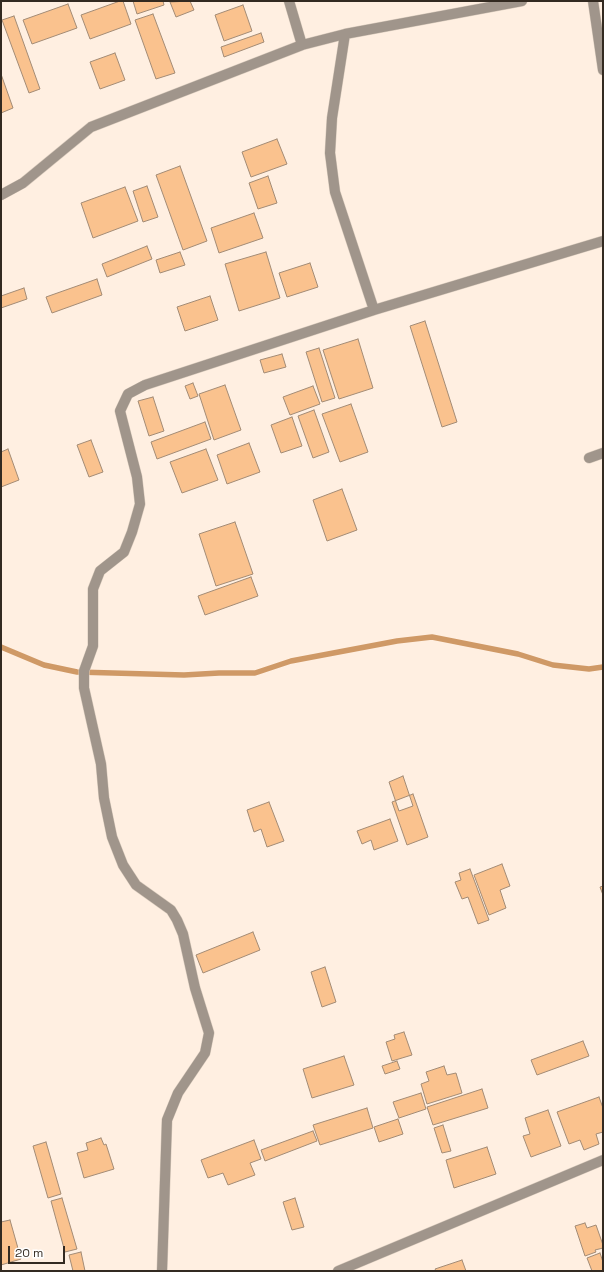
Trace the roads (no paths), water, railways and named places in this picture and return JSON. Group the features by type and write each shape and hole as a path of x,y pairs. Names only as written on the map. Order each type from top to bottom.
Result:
{"street":[{"path":"289,1 302,45"},
{"path":"1,195 23,183 91,127 302,45 345,34 522,1"},
{"path":"593,1 603,70"},
{"path":"345,34 332,118 330,154 335,192 374,310"},
{"path":"162,1271 167,1120 178,1093 205,1053 209,1033 195,988 183,934 177,920 172,910 136,885 123,865 112,837 104,798 101,764 84,688 84,671 93,646 93,589 100,571 124,552 132,532 140,504 137,477 120,411 128,394 145,385 374,310 603,241"},
{"path":"589,458 603,453"},
{"path":"338,1271 603,1160"}],"waterway":[{"path":"1,647 44,665 77,672 184,675 255,673 291,661 397,641 432,637 518,654 553,665 589,669 603,667"}]}
